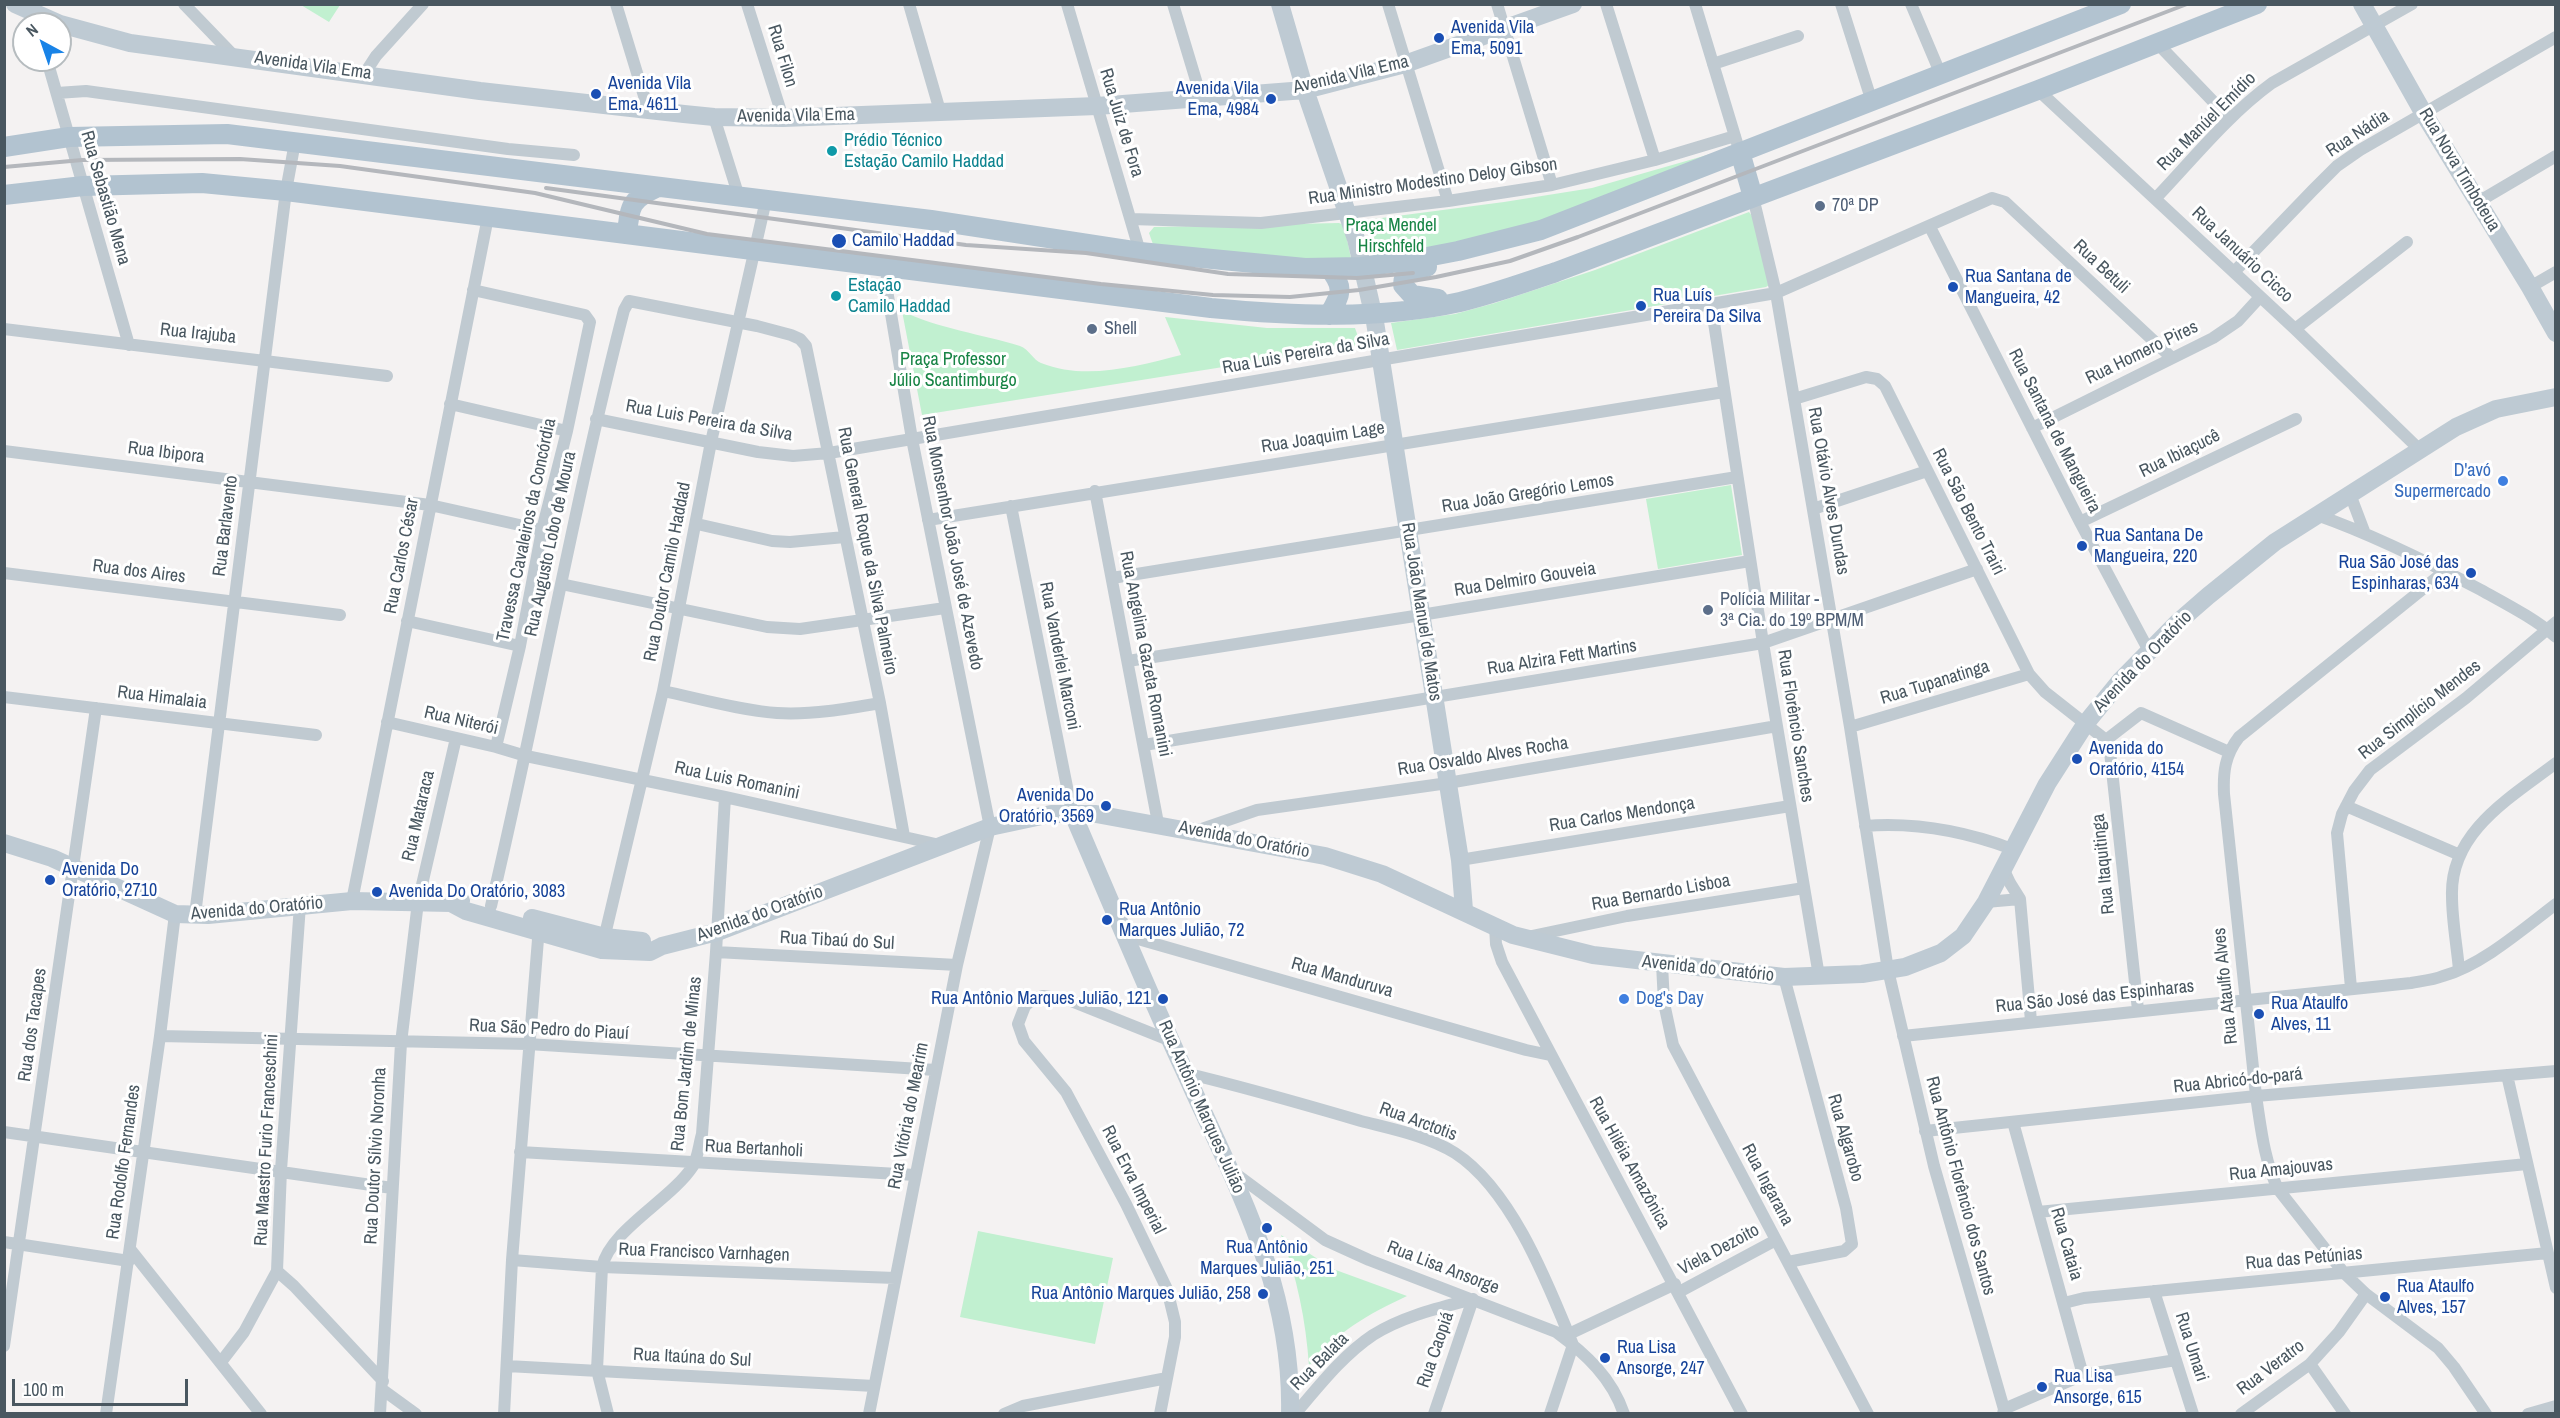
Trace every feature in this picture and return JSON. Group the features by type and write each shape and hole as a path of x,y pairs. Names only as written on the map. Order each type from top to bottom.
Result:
{"main road":[{"name":"Rua João Manuel de Matos","path":"1280,4 1305,90 1364,266 1395,445 1460,860 1464,910"},
{"name":"Avenida Vila Ema","path":"72,27 130,43 480,90 714,117 783,118 1097,106 1305,90 1406,64 1573,4"},
{"path":"1457,302 1412,295 1403,285 1403,277 1413,269 1439,265 1661,186 1733,149 1872,102 2121,4"},
{"path":"4,195 83,186 202,183 286,191 1211,308 1270,313 1373,314 1457,302 1495,293 1556,272 2038,90 2257,4"},
{"name":"Rua Nova Timboteua","path":"2363,5 2424,114 2556,333"},
{"path":"4,147 69,137 227,134 951,223 1140,252 1305,268 1364,266 1458,251 1541,230"},
{"path":"1733,149 1747,177 1753,197"},
{"path":"627,234 632,204 639,196 657,187"},
{"path":"1329,268 1341,288 1329,315"},
{"name":"Avenida do Oratório","path":"451,903 466,911 539,926 603,944 650,942 662,946 717,932 990,827 1038,816 1072,812 1158,823 1351,863 1382,874 1524,938 1593,955 1784,977 1888,970 1923,961 1952,946 1963,936 1986,902 2047,784 2086,723 2121,680 2177,623 2245,565 2419,449 2487,412 2556,397"},
{"name":"Rua Antônio Marques Julião","path":"1072,812 1185,1073 1231,1170 1270,1270 1284,1332 1291,1384 1290,1413"},
{"name":"Avenida do Oratório","path":"4,843 52,858 175,914 195,915 352,901 451,903 465,901 491,906 539,926"}],"street":[{"path":"184,4 234,56"},
{"path":"365,73 376,56 423,4"},
{"path":"616,4 648,109"},
{"name":"Rua Filon","path":"747,4 783,118"},
{"path":"909,4 940,111"},
{"name":"Rua Juiz de Fora","path":"1067,4 1140,252"},
{"path":"1173,4 1201,97"},
{"path":"1388,4 1448,201"},
{"path":"1497,4 1552,185"},
{"path":"1606,4 1655,160"},
{"path":"1695,4 1713,64 1733,149"},
{"path":"1841,4 1872,102"},
{"path":"1911,4 1941,75"},
{"name":"Rua Manúel Emídio","path":"2155,199 2230,119 2272,83 2412,4"},
{"path":"1713,64 1798,36"},
{"name":"Rua Nádia","path":"2234,272 2337,166 2556,37"},
{"path":"2158,44 2230,119"},
{"name":"Rua Sebastião Mena","path":"51,72 129,345"},
{"name":"Rua Januário Cicco","path":"2038,90 2295,329 2419,449"},
{"path":"57,93 94,92 507,149 574,155"},
{"path":"714,117 739,197"},
{"name":"Rua Barlavento","path":"195,915 286,191 295,142"},
{"name":"Rua Ministro Modestino Deloy Gibson","path":"1131,219 1261,223 1348,214 1552,185 1655,160 1733,149"},
{"path":"2478,202 2556,156"},
{"name":"Rua Otávio Alves Dundas","path":"1753,197 1776,293 1850,727 1888,970"},
{"name":"Rua Luis Pereira da Silva","path":"596,418 758,452 793,456 829,453 1776,293 1992,198 2005,202"},
{"name":"Rua Doutor Camilo Haddad","path":"603,944 663,691 711,442 766,200"},
{"name":"Rua Betuli","path":"2005,202 2172,358"},
{"name":"Rua Carlos César","path":"352,901 488,217"},
{"name":"Rua Santana de Mangueira","path":"1929,227 2080,522 2149,651"},
{"path":"2295,329 2408,242"},
{"name":"Rua Monsenhor João José de Azevedo","path":"894,268 886,284 912,439 990,827"},
{"path":"2530,287 2556,272"},
{"name":"Travessa Cavaleiros da Concórdia","path":"473,290 585,315 590,320 496,747"},
{"name":"Rua Homero Pires","path":"2032,428 2213,338 2238,321 2260,297"},
{"name":"Rua Augusto Lobo de Moura","path":"491,906 526,756 596,418 624,310 628,301 738,324"},
{"name":"Rua Florêncio Sanches","path":"1711,303 1763,643 1819,976"},
{"name":"Rua General Roque da Silva Palmeiro","path":"738,324 791,335 804,342 810,356 880,703 904,836"},
{"name":"Rua Irajuba","path":"4,328 387,376"},
{"name":"Rua São Bento Trairi","path":"1794,399 1866,377 1877,379 1885,386 2029,674 2045,692 2086,723"},
{"name":"Rua Joaquim Lage","path":"928,520 1095,491 1724,392"},
{"path":"450,404 567,430"},
{"name":"Rua Ibiaçucê","path":"2080,522 2296,419"},
{"name":"Rua Ibipora","path":"4,451 430,505 542,530"},
{"path":"1813,509 1927,471"},
{"name":"Rua João Gregório Lemos","path":"1112,578 1737,477"},
{"name":"Rua Angelina Gazeta Romanini","path":"1095,491 1158,823"},
{"path":"2350,494 2364,531"},
{"name":"Rua Vanderlei Marconi","path":"1011,506 1072,812"},
{"path":"2318,515 2364,531 2553,629"},
{"path":"697,524 781,542 805,542 845,537"},
{"name":"Rua Delmiro Gouveia","path":"1128,661 1750,561"},
{"name":"Rua Alzira Fett Martins","path":"1144,745 1763,643 1977,569"},
{"name":"Rua Ataulfo Alves","path":"2445,571 2250,727 2229,752 2223,775 2244,999 2256,1096 2266,1156 2278,1189 2344,1273 2366,1294 2438,1348 2486,1413"},
{"name":"Rua dos Aires","path":"4,573 340,615"},
{"path":"561,584 767,627 800,629 862,622 945,608"},
{"path":"407,621 520,646"},
{"name":"Rua Simplício Mendes","path":"2351,988 2337,833 2354,791 2370,770 2553,629"},
{"name":"Rua Tupanatinga","path":"1850,727 2029,674"},
{"path":"663,691 748,710 779,713 839,710 880,703"},
{"name":"Rua Himalaia","path":"4,696 316,735"},
{"name":"Rua dos Tacapes","path":"4,1346 96,708"},
{"path":"2086,723 2106,740 2141,714 2229,752"},
{"name":"Rua Niterói","path":"387,722 526,756"},
{"name":"Rua Osvaldo Alves Rocha","path":"1196,831 1257,810 1448,783 1777,726"},
{"name":"Rua Mataraca","path":"418,902 456,738"},
{"name":"Rua Itaquitinga","path":"2106,740 2110,752 2138,1010"},
{"name":"Rua Luis Romanini","path":"526,756 940,845"},
{"path":"2459,970 2452,896 2455,868 2460,855 2475,829 2500,805 2556,763"},
{"name":"Rua Bom Jardim de Minas","path":"608,1413 597,1370 602,1267 605,1257 612,1247 674,1189 695,1164 702,1134 716,952 724,797"},
{"name":"Rua Carlos Mendonça","path":"1460,860 1790,806"},
{"path":"2346,806 2460,855"},
{"path":"1866,826 1934,826 2012,849"},
{"name":"Rua Vitória do Mearim","path":"869,1413 957,965 990,827"},
{"path":"2004,868 2020,899 2031,1022"},
{"name":"Rua Bernardo Lisboa","path":"1524,938 1628,916 1803,888"},
{"path":"1986,902 2020,899"},
{"name":"Rua Doutor Sílvio Noronha","path":"380,1413 401,1043 418,902"},
{"name":"Rua São José das Espinharas","path":"1903,1036 2411,983 2442,977 2459,970 2499,946 2556,904"},
{"name":"Rua Maestro Furio Franceschini","path":"221,1362 244,1332 277,1271 281,1170 300,905"},
{"name":"Rua Rodolfo Fernandes","path":"106,1413 160,1036 175,914"},
{"path":"504,1413 512,1260 539,926"},
{"name":"Rua Hiléia Amazônica","path":"1495,926 1498,951 1550,1055 1742,1413"},
{"name":"Rua Manduruva","path":"1124,935 1550,1055"},
{"name":"Rua Tibaú do Sul","path":"716,952 957,965"},
{"name":"Rua Ingarana","path":"1662,964 1664,1004 1673,1046 1868,1413"},
{"name":"Rua Antônio Florêncio dos Santos","path":"1888,970 1925,1131 2003,1411"},
{"name":"Rua Algarobo","path":"1784,977 1846,1208 1852,1244 1844,1251 1788,1262"},
{"name":"Rua Erva Imperial","path":"1167,1378 1175,1337 1175,1322 1167,1289 1126,1204 1066,1092 1023,1041 1018,1024 1025,1006 1033,999 1043,996 1054,997 1066,999 1171,1041"},
{"name":"Rua São Pedro do Piauí","path":"160,1036 528,1044 936,1070"},
{"name":"Rua Abricó-do-pará","path":"1925,1131 2256,1096 2556,1071"},
{"name":"Rua Arctotis","path":"1185,1073 1409,1134 1456,1154 1485,1181 1523,1235 1552,1293 1571,1340"},
{"path":"2507,1075 2556,1288"},
{"name":"Rua Cataia","path":"2013,1122 2083,1375"},
{"path":"4,1132 143,1150 392,1188"},
{"name":"Rua Bertanholi","path":"520,1152 695,1164 915,1175"},
{"name":"Rua Amajouvas","path":"2038,1212 2527,1164"},
{"name":"Rua Lisa Ansorge","path":"1231,1170 1325,1240 1369,1260 1542,1325 1571,1340 1600,1371 1620,1400 1624,1413"},
{"name":"Viela Dezoito","path":"1571,1340 1776,1240"},
{"path":"4,1242 129,1255 221,1362 261,1413"},
{"name":"Rua das Petúnias","path":"2064,1303 2084,1298 2548,1253"},
{"name":"Rua Francisco Varnhagen","path":"512,1260 602,1267 895,1278"},
{"path":"277,1271 294,1286 383,1386 416,1413"},
{"name":"Rua Umari","path":"2154,1291 2193,1413"},
{"name":"Rua Veratro","path":"2241,1413 2310,1364 2339,1332 2366,1294"},
{"name":"Rua Balata","path":"1295,1413 1353,1351 1374,1335 1429,1310 1473,1299"},
{"name":"Rua Caopiá","path":"1434,1413 1473,1299"},
{"path":"1550,1413 1571,1340"},
{"path":"2003,1411 2083,1375 2176,1360"},
{"path":"2310,1364 2345,1413"},
{"name":"Rua Itaúna do Sul","path":"507,1366 874,1386"},
{"path":"1004,1413 1023,1406 1167,1378 1160,1413"},
{"path":"1051,1413 1053,1400"},
{"path":"2528,1413 2556,1406"}],"green space":[{"path":"301,5 340,5 329,22"},
{"name":"Praça Mendel Hirschfeld","path":"1721,151 1546,222 1475,239 1373,257 1367,230 1368,223 1374,219 1592,188"},
{"path":"1749,212 1772,283 1766,287 1397,350 1391,323 1455,314 1495,303 1595,270"},
{"path":"1339,223 1344,225 1352,263 1155,250 1149,233 1154,227"},
{"name":"Praça Professor Júlio Scantimburgo","path":"902,311 946,327 1020,346 1041,363 1076,371 1111,370 1181,355 1165,317 1267,328 1355,328 1361,345 922,415"},
{"path":"1731,485 1742,555 1658,569 1646,499"},
{"path":"978,1231 1113,1258 1095,1344 960,1317"},
{"path":"1281,1235 1333,1269 1407,1296 1354,1325 1320,1353 1309,1366 1300,1299"}],"railway":[{"path":"4,167 82,160 240,159 340,166 535,193 707,234 1101,284 1213,295 1290,297 1359,290 1510,261 2187,4"},
{"path":"546,188 966,245 1086,253 1228,274 1357,278 1413,273"}],"place":[{"name":"Avenida Vila Ema, 5091","path":"1439,38"},
{"name":"Avenida Vila Ema, 4611","path":"596,94"},
{"name":"Avenida Vila Ema, 4984","path":"1271,99"},
{"name":"Prédio Técnico Estação Camilo Haddad","path":"832,151"},
{"name":"70ª DP","path":"1820,206"},
{"name":"Camilo Haddad","path":"839,241"},
{"name":"Rua Santana de Mangueira, 42","path":"1953,287"},
{"name":"Estação Camilo Haddad","path":"836,296"},
{"name":"Rua Luís Pereira Da Silva","path":"1641,306"},
{"name":"Shell","path":"1092,329"},
{"name":"D'avó Supermercado","path":"2503,481"},
{"name":"Rua Santana De Mangueira, 220","path":"2082,546"},
{"name":"Rua São José das Espinharas, 634","path":"2471,573"},
{"name":"Polícia Militar - 3ª Cia. do 19º BPM/M","path":"1708,610"},
{"name":"Avenida do Oratório, 4154","path":"2077,759"},
{"name":"Avenida Do Oratório, 3569","path":"1106,806"},
{"name":"Avenida Do Oratório, 2710","path":"50,880"},
{"name":"Avenida Do Oratório, 3083","path":"377,892"},
{"name":"Rua Antônio Marques Julião, 72","path":"1107,920"},
{"name":"Rua Antônio Marques Julião, 121","path":"1163,999"},
{"name":"Dog's Day","path":"1624,999"},
{"name":"Rua Ataulfo Alves, 11","path":"2259,1014"},
{"name":"Rua Antônio Marques Julião, 251","path":"1267,1228"},
{"name":"Rua Antônio Marques Julião, 258","path":"1263,1294"},
{"name":"Rua Ataulfo Alves, 157","path":"2385,1297"},
{"name":"Rua Lisa Ansorge, 247","path":"1605,1358"},
{"name":"Rua Lisa Ansorge, 615","path":"2042,1387"}]}
